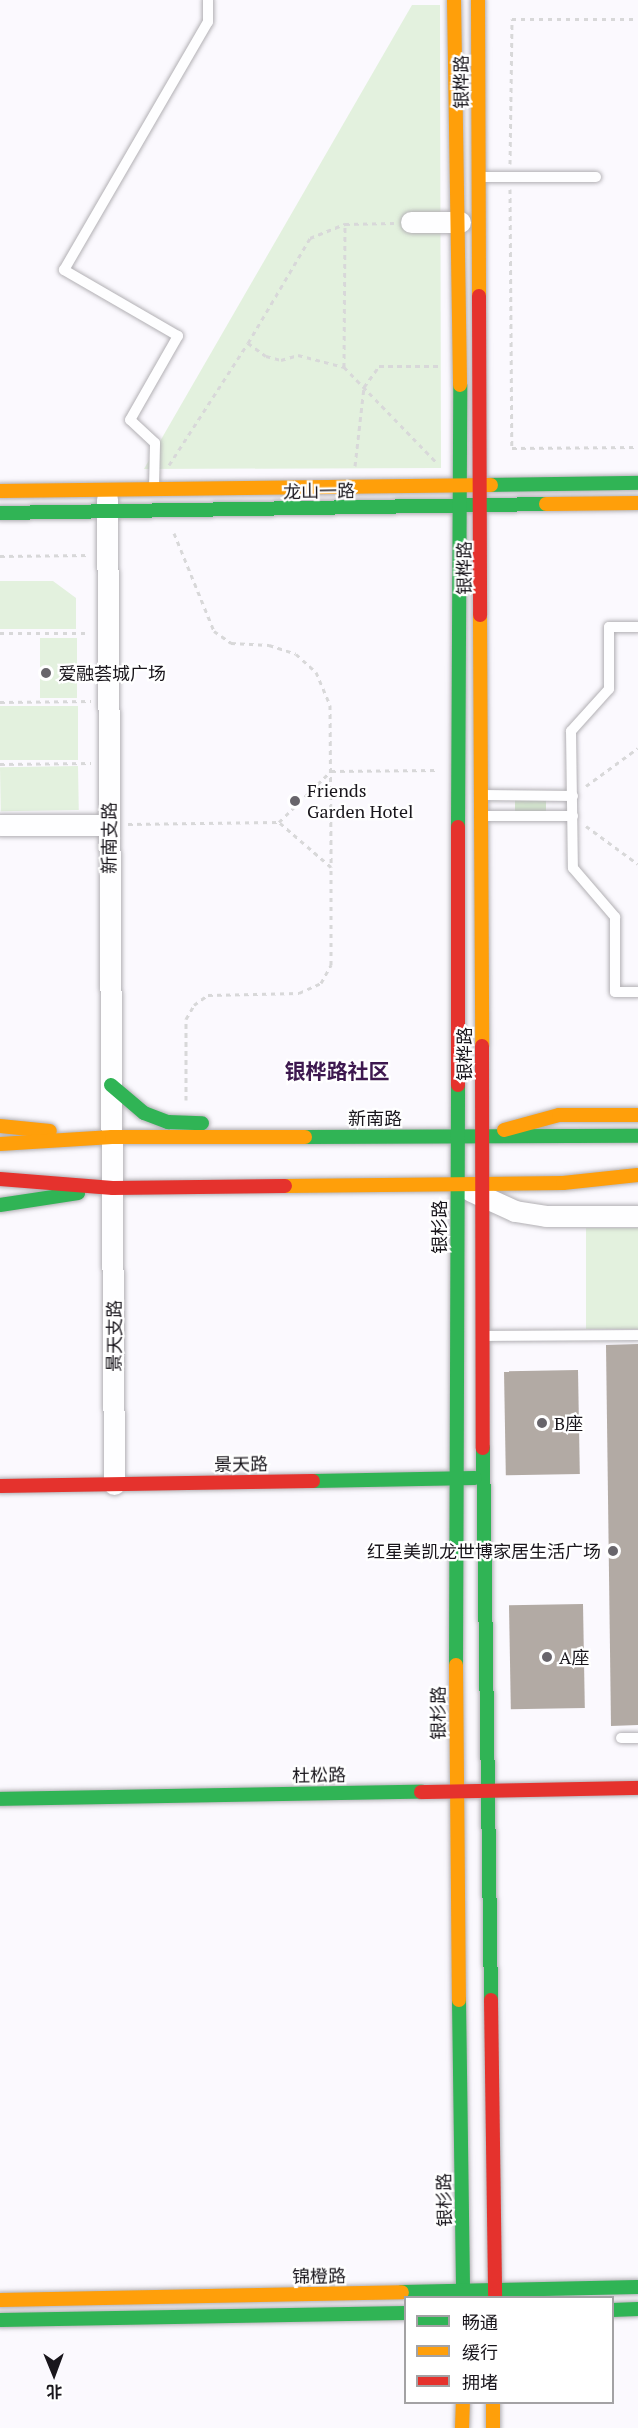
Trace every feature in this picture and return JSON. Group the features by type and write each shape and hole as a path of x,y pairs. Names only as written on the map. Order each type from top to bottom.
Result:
{"main road":[{"name":"银桦路","path":"454,0 460,222 457,1135"},
{"name":"银桦路","path":"478,0 482,485 482,1135"},
{"name":"龙山一路","path":"0,491 638,483"},
{"name":"龙山一路","path":"0,513 459,508 638,503"},
{"path":"111,1084 144,1113 168,1122 233,1123 257,1136"},
{"path":"495,2294 486,1791 482,1135 559,1115 638,1115"},
{"name":"新南路","path":"0,1125 112,1137"},
{"name":"银杉路","path":"457,1135 456,1790 463,2295"},
{"name":"新南路","path":"0,1144 112,1137 638,1136"},
{"path":"483,1191 638,1174"},
{"path":"0,1179 113,1188 457,1184"},
{"path":"563,1183 638,1183"},
{"path":"0,1205 113,1188"},
{"name":"景天路","path":"0,1486 483,1477"},
{"name":"杜松路","path":"0,1799 638,1788"},
{"name":"锦橙路","path":"0,2300 463,2295 638,2287"},
{"path":"614,2310 638,2309"},
{"path":"0,2320 404,2313"},
{"path":"462,2428 463,2404"},
{"path":"493,2428 494,2404"}],"street":[{"path":"411,222 460,222"},
{"name":"新南支路","path":"108,489 108,825 113,1188"},
{"path":"0,825 108,825"},
{"path":"457,1184 483,1191 515,1211 546,1216 638,1216"},
{"name":"景天支路","path":"113,1188 114,1484"}],"lane":[{"path":"154,489 155,443 130,420 178,336 64,270 208,22 208,0"},
{"path":"479,177 596,177"},
{"path":"638,627 609,627 609,689 571,731 573,868 615,917 615,992 638,992"},
{"path":"459,796 573,796"},
{"path":"458,815 573,816"},
{"path":"483,1336 638,1335"},
{"path":"621,1738 638,1738"}],"path":[{"path":"155,465 172,465 310,238 345,224 411,222"},
{"path":"344,367 345,224"},
{"path":"248,343 266,357 281,360 298,355 344,367 441,468"},
{"path":"355,468 364,387 379,366 441,366"},
{"path":"512,448 638,447"},
{"path":"166,510 214,631 231,643 269,645 297,654 316,672 330,705 331,965 321,983 299,993 208,995 194,1005 186,1019 187,1123"},
{"path":"0,556 107,555"},
{"path":"0,633 107,633"},
{"path":"0,702 108,701"},
{"path":"573,796 638,748"},
{"path":"0,764 108,763"},
{"path":"279,822 331,771 459,770"},
{"path":"573,816 638,864"},
{"path":"108,825 279,822 331,867"}],"green space":[{"path":"412,5 440,5 441,468 144,469"},
{"path":"0,581 53,581 76,598 76,629 0,629"},
{"path":"40,638 77,638 77,698 40,698"},
{"path":"0,706 78,706 78,760 0,760"},
{"path":"78,766 79,810 1,811 0,767"},
{"path":"515,800 546,800 546,811 515,811"},
{"path":"586,1228 638,1228 638,1329 586,1329"}],"building":[{"path":"638,1344 638,1725 611,1726 606,1345"},
{"name":"B座","path":"578,1370 580,1474 506,1475 504,1371"},
{"name":"A座","path":"583,1604 585,1708 511,1709 509,1605"}],"traffic: fast":[{"path":"458,827 460,385"},
{"path":"491,485 638,483"},
{"path":"0,513 546,504"},
{"path":"111,1085 144,1113 168,1122 202,1123"},
{"path":"456,1665 458,1085"},
{"path":"305,1137 638,1136"},
{"path":"0,1205 78,1193"},
{"path":"483,1448 491,2000"},
{"path":"313,1481 475,1478"},
{"path":"0,1799 421,1792"},
{"path":"459,2000 463,2296"},
{"path":"402,2292 638,2287"},
{"path":"614,2310 638,2309"},
{"path":"0,2320 404,2313"}],"traffic: slow":[{"path":"454,0 460,385"},
{"path":"478,0 479,296"},
{"path":"0,491 491,485"},
{"path":"546,504 638,503"},
{"path":"480,615 482,1046"},
{"path":"504,1130 559,1115 638,1115"},
{"path":"0,1126 50,1131"},
{"path":"0,1144 112,1137 305,1137"},
{"path":"285,1186 563,1183 638,1175"},
{"path":"456,1665 459,2000"},
{"path":"0,2300 402,2292"},
{"path":"462,2428 463,2404"},
{"path":"493,2404 493,2428"}],"traffic: jam":[{"path":"479,296 480,615"},
{"path":"458,827 458,1085"},
{"path":"482,1046 483,1448"},
{"path":"0,1179 113,1188 285,1186"},
{"path":"0,1486 313,1481"},
{"path":"421,1792 638,1788"},
{"path":"491,2000 495,2296"}],"place":[{"name":"爱融荟城广场","path":"46,673"},
{"name":"Friends Garden Hotel","path":"295,801"},
{"name":"B座","path":"542,1423"},
{"name":"红星美凯龙世博家居生活广场","path":"613,1551"},
{"name":"A座","path":"547,1657"}],"district":[{"name":"银桦路社区","path":"337,1071"}]}
